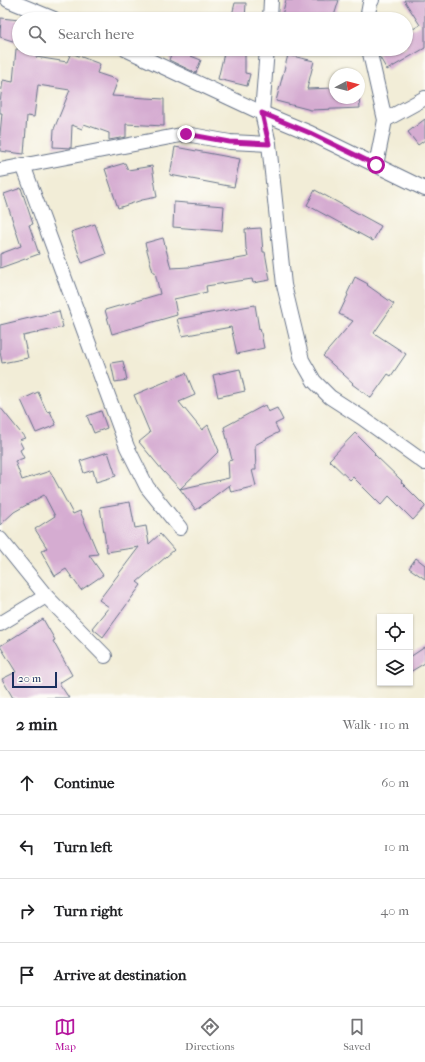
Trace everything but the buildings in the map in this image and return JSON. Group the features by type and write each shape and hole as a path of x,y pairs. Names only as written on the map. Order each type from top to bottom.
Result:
{"street":[{"path":"8,0 37,12"},
{"path":"271,12 272,0"},
{"path":"368,12 372,0"},
{"path":"140,56 262,113 310,133 425,189"},
{"path":"266,56 262,113 269,144 284,285 302,360 314,381 330,397 361,417 425,463"},
{"path":"371,56 385,120 376,165"},
{"path":"385,120 425,98"},
{"path":"0,170 186,134 230,142 269,144"},
{"path":"23,165 128,447 147,487 180,528"},
{"path":"0,539 46,596 105,656"},
{"path":"0,624 46,596"}],"route":[{"path":"186,134 230,142 269,144 262,113 310,133 376,165"}]}
